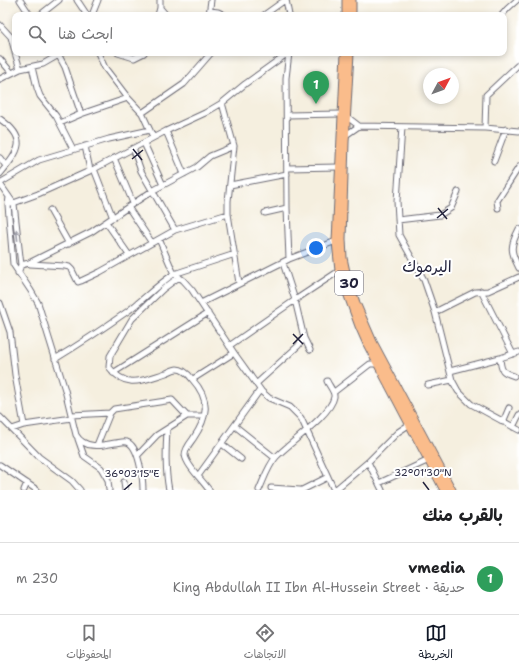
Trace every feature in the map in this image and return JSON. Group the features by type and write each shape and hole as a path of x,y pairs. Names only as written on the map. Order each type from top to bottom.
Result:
{"main road":[{"path":"346,0 346,12"},
{"path":"352,0 352,12"},
{"name":"30","path":"344,56 347,73"},
{"name":"30","path":"350,56 338,167 336,241 339,271 359,326 452,490"},
{"name":"30","path":"344,115 346,134 342,239 343,258 349,283 381,363 444,490"}],"street":[{"path":"20,0 28,12"},
{"path":"44,12 59,0"},
{"path":"77,0 86,12"},
{"path":"93,12 98,0"},
{"path":"159,12 160,0"},
{"path":"210,12 211,0"},
{"path":"268,12 285,0 288,12"},
{"path":"504,12 517,0"},
{"path":"160,8 163,12"},
{"path":"0,25 11,37 12,41"},
{"path":"16,56 20,69"},
{"path":"0,79 11,72 43,64 57,56"},
{"path":"61,56 81,114"},
{"path":"99,56 105,68 128,98 142,113 153,137"},
{"path":"128,56 134,58 138,56"},
{"path":"142,113 184,84 206,56"},
{"path":"8,205 38,194 92,170 153,137 205,113 222,103 245,84 284,56"},
{"path":"288,56 286,78 289,259"},
{"path":"0,59 11,72"},
{"path":"485,128 486,95 519,64"},
{"path":"32,67 40,96 60,123 73,149"},
{"path":"60,123 81,114 128,98"},
{"path":"222,103 234,146 228,214 239,283"},
{"path":"287,114 344,115 359,126"},
{"path":"0,119 12,128 19,140 15,154 0,174"},
{"path":"346,134 359,126 485,128 519,131"},
{"path":"402,127 397,201 399,235 424,280 435,312 452,380 458,391 471,404 519,430"},
{"path":"494,161 506,129"},
{"path":"18,273 21,265 14,204 0,184 35,162 73,149 150,130"},
{"path":"166,131 184,174"},
{"path":"144,143 163,185"},
{"path":"85,146 92,170 112,218"},
{"path":"29,264 69,244 106,222 152,191 197,167 210,156 234,146"},
{"path":"133,148 141,171 175,230"},
{"path":"0,158 6,166"},
{"path":"114,158 133,203"},
{"path":"498,208 497,201 519,166"},
{"path":"230,185 288,171 338,167"},
{"path":"398,220 440,215 450,208 458,192"},
{"path":"9,197 8,205 12,264 38,303 72,416 76,435 84,456 98,465 105,473 109,490"},
{"path":"128,207 152,243"},
{"path":"265,213 287,208"},
{"path":"50,210 69,244"},
{"path":"21,265 29,264 69,267 78,282 100,272 175,230 228,214"},
{"path":"106,222 130,255"},
{"path":"519,229 513,241 512,255 519,268"},
{"path":"159,239 176,276 187,283 260,390 269,398 290,407 301,418 334,490 368,462 398,432 410,424"},
{"path":"201,302 289,259 336,241"},
{"path":"55,359 87,340 176,276 235,254"},
{"path":"283,263 295,300 304,338 310,350"},
{"path":"229,346 339,271"},
{"path":"176,276 132,318 110,356 109,367 113,373 125,380 134,382 177,369 185,372 193,379 202,394 206,404 206,410 201,425 189,444 185,455 190,465 209,490"},
{"path":"435,312 475,292 488,291 519,276"},
{"path":"481,291 513,354"},
{"path":"0,303 11,337 15,375 24,425"},
{"path":"113,373 208,313"},
{"path":"256,384 298,346 304,338"},
{"path":"450,371 519,352"},
{"path":"193,379 234,353"},
{"path":"500,358 502,370 505,373 514,376"},
{"path":"334,392 370,364 381,363"},
{"path":"428,385 452,380"},
{"path":"259,490 275,458 320,418 331,404 335,397 334,392 327,381"},
{"path":"198,476 260,390"},
{"path":"97,445 110,413 114,409 172,400 187,416"},
{"path":"503,422 509,408"},
{"path":"12,429 24,425 72,416 110,413"},
{"path":"513,427 519,415"},
{"path":"138,455 157,436 187,416 204,416"},
{"path":"0,417 39,457 72,481 80,490"},
{"path":"235,426 275,458"},
{"path":"167,429 166,447 169,490"},
{"path":"78,439 86,445 126,442 130,444 138,455 143,490"},
{"path":"222,444 240,459"},
{"path":"379,483 429,460"},
{"path":"368,462 382,490"},
{"path":"0,465 37,490"},
{"path":"264,479 271,489 301,490 328,477"},
{"path":"124,482 125,490"},
{"path":"24,490 27,483"}],"place":[{"name":"vmedia","path":"316,104"}],"district":[{"name":"اليرموك","path":"427,266"}]}
